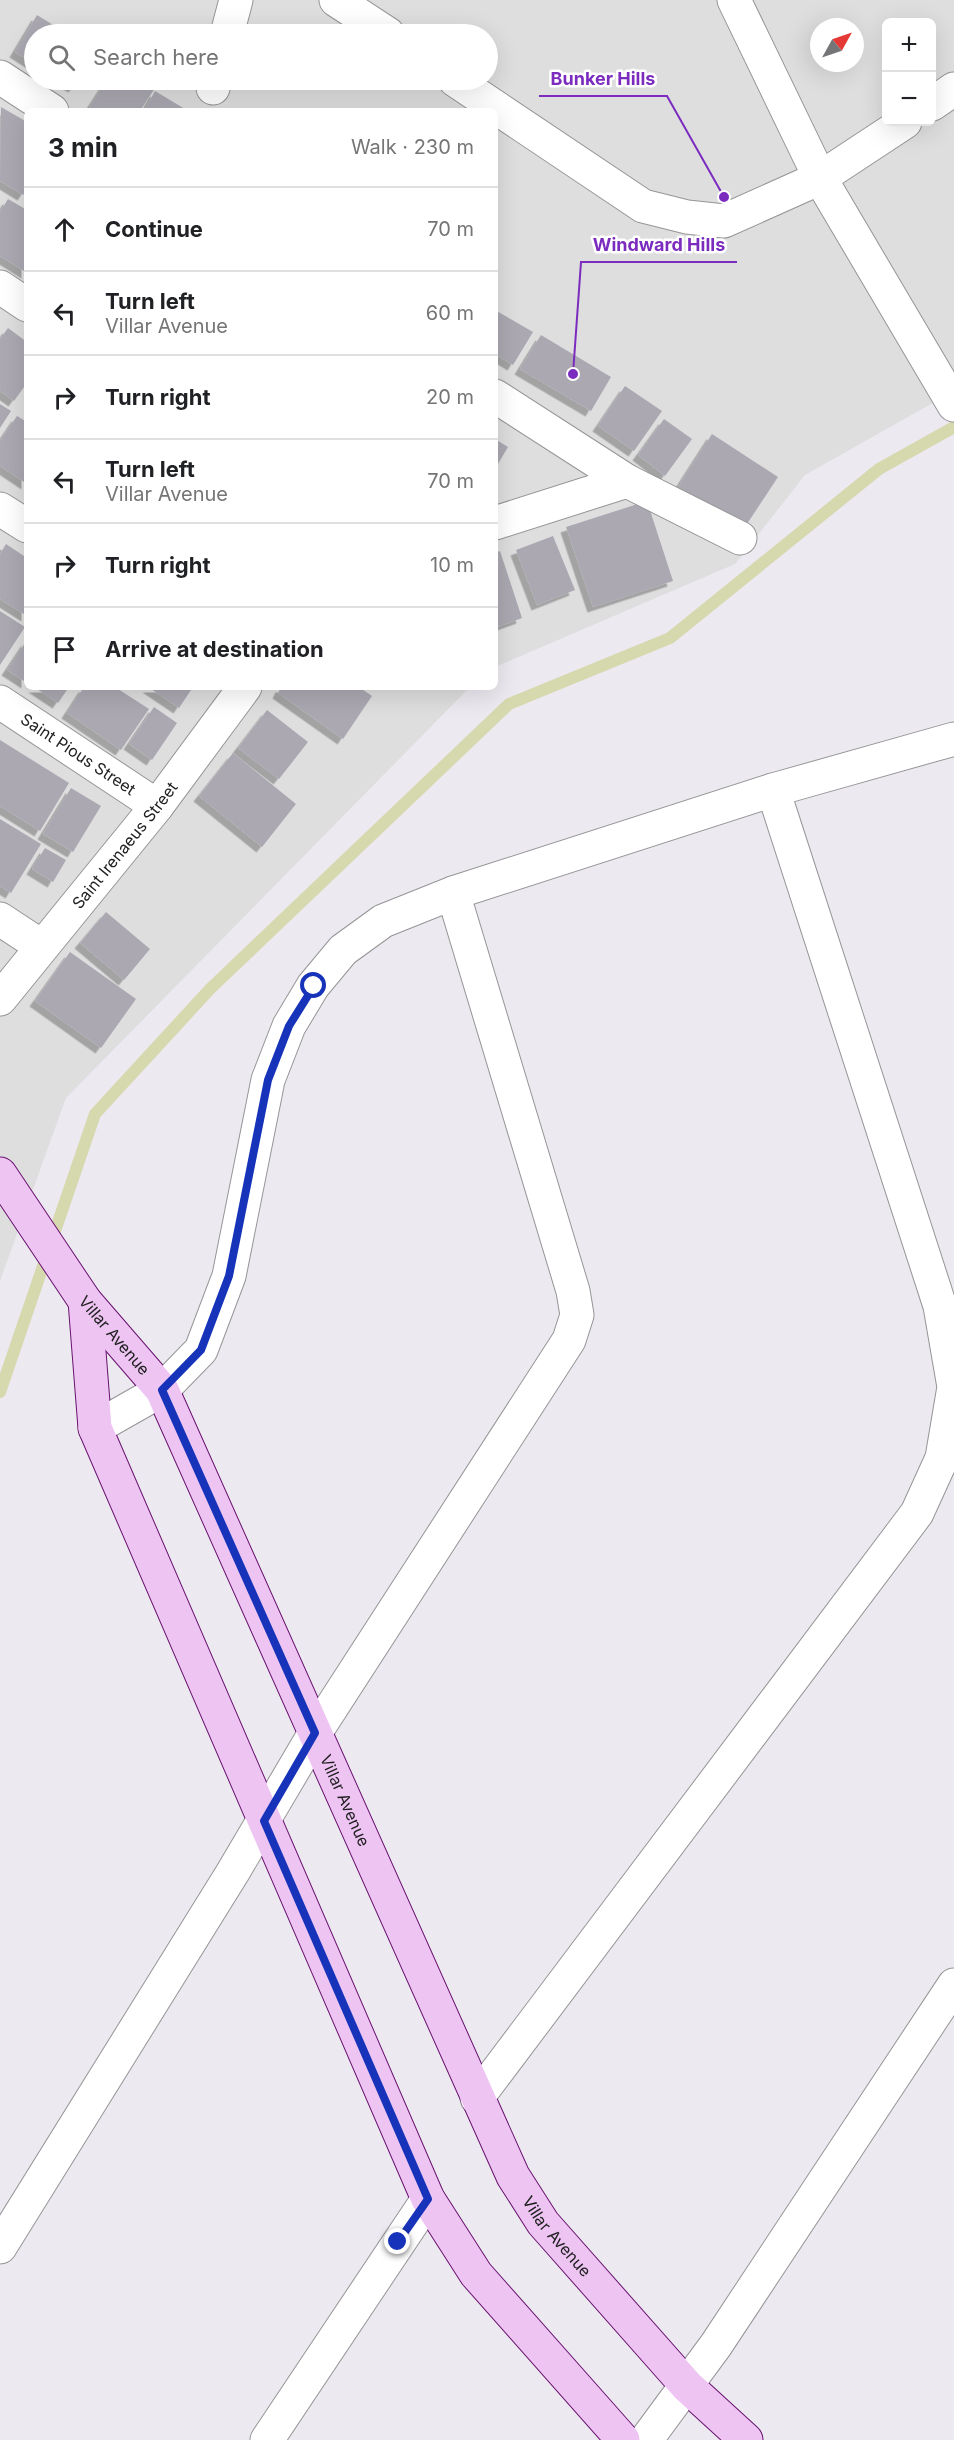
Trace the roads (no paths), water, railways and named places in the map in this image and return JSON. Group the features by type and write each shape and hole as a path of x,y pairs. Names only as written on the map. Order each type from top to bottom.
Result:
{"main road":[{"path":"0,1174 85,1301"},
{"name":"Villar Avenue","path":"85,1301 162,1390 513,2176 543,2223 687,2386 746,2440"},
{"name":"Villar Avenue","path":"85,1301 95,1428 428,2199 476,2274 623,2440"}],"street":[{"path":"230,24 236,0"},
{"path":"336,0 373,24"},
{"path":"734,0 820,178 951,399"},
{"path":"0,77 47,108"},
{"path":"936,101 954,89"},
{"path":"470,90 497,108"},
{"path":"498,109 642,206 687,217 724,221 820,178 899,126"},
{"path":"0,287 24,303"},
{"path":"498,398 627,481 741,538"},
{"path":"498,522 627,481"},
{"path":"0,509 24,524"},
{"name":"Saint Irenaeus Street","path":"0,999 157,806 243,690"},
{"name":"Saint Pious Street","path":"0,702 157,806"},
{"path":"95,1428 162,1390 201,1350 229,1276 268,1080 289,1026 314,986 343,950 382,921 453,893 773,790 954,739"},
{"path":"477,2098 917,1513 942,1458 954,1387 940,1306 773,790"},
{"path":"0,2247 264,1821 315,1733 569,1341 577,1315 573,1291 453,893"},
{"path":"0,919 41,946"},
{"path":"646,2440 687,2386 954,1985"},
{"path":"267,2440 428,2199"}],"waterway":[{"path":"0,1392 95,1114 210,989 509,704 670,638 879,469 954,427"}],"place":[{"name":"Bunker Hills","path":"724,197"},
{"name":"Windward Hills","path":"573,374"}]}
